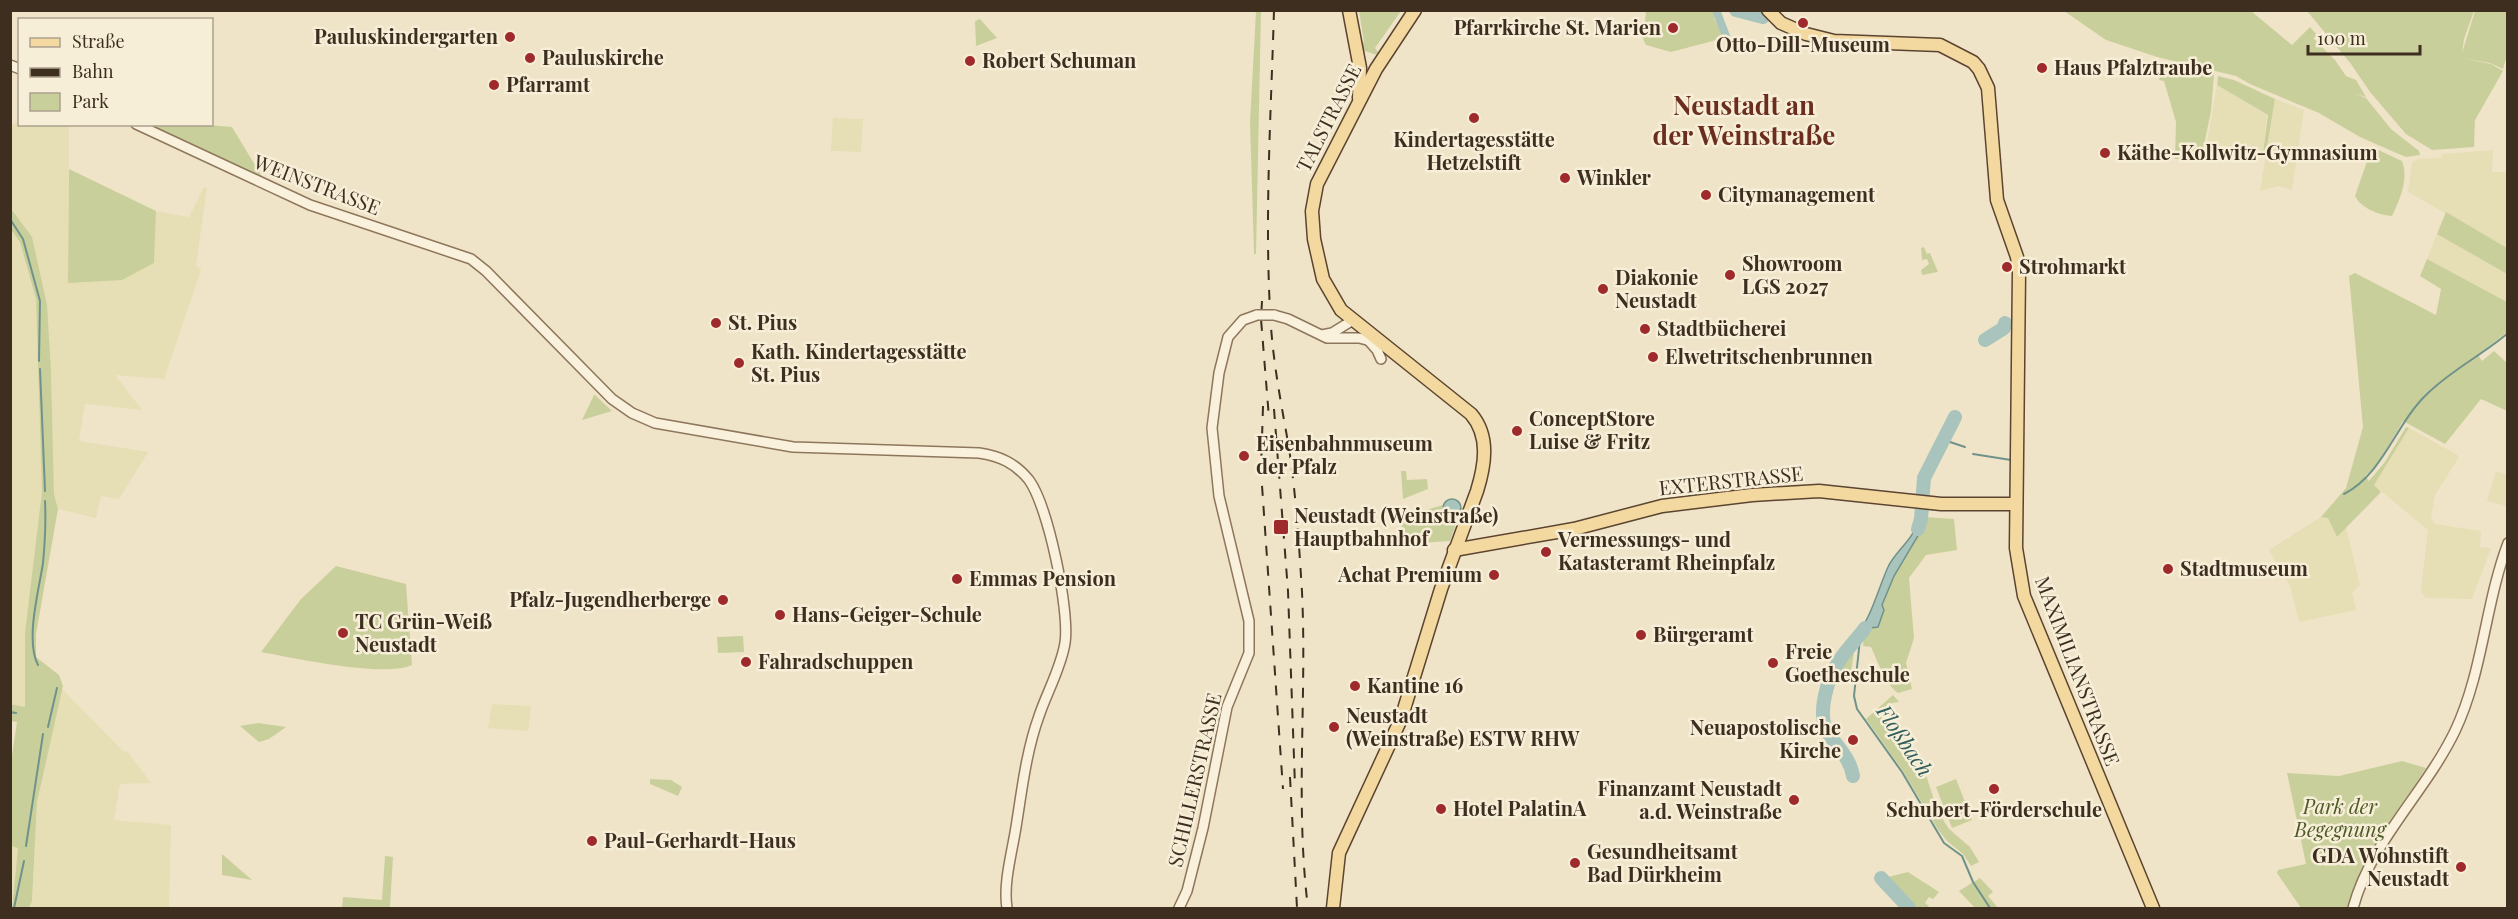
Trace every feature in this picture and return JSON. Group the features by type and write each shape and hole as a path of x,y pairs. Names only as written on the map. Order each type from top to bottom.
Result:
{"main road":[{"path":"1349,10 1360,68 1358,102"},
{"name":"TALSTRASSE","path":"1334,891 1339,853 1401,718 1454,550 1482,476 1485,450 1482,429 1471,414 1341,310 1326,287 1317,255 1312,221 1315,190 1358,102 1366,92 1381,61 1415,10"},
{"name":"MAXIMILIANSTRASSE","path":"1768,10 1790,29 1834,41 1940,45 1973,62 1986,80 1999,209 2017,257 2019,292 2016,548 2024,596 2153,909"},
{"path":"1357,53 1368,63 1381,61"},
{"path":"1360,68 1372,77"},
{"name":"EXTERSTRASSE","path":"1454,550 1574,529 1662,507 1743,495 1819,491 1963,505 2016,504"},
{"path":"1327,909 1334,891"},
{"path":"1333,909 1334,891"}],"street":[{"name":"WEINSTRASSE","path":"140,126 310,205 465,256 486,271 612,399 632,413 656,423 793,447 979,453 1005,459 1020,471 1034,488 1047,527 1062,589 1066,618 1063,652 1031,743 1006,894 1007,909"},
{"name":"SCHILLERSTRASSE","path":"1179,909 1187,891 1203,828 1227,707 1243,670 1251,643 1247,610 1219,496 1212,428 1218,373 1228,337 1243,320 1257,315 1274,315 1288,319 1327,338 1347,338 1383,344"},
{"path":"1317,335 1332,333 1353,320"},
{"path":"1347,338 1352,331 1353,320"},
{"path":"1369,341 1381,359"},
{"path":"2353,909 2357,894 2376,853 2436,764 2459,721 2479,658 2493,594 2508,543"}],"shaded area":[{"path":"2217,85 2267,115 2263,153 2207,143"},
{"path":"2275,99 2304,110 2292,190 2279,186 2260,191"},
{"path":"833,118 863,119 861,152 831,151"},
{"path":"18,122 18,126 69,126 68,283 154,263 156,211 189,217 204,187 207,188 196,265 201,270 164,379 115,375 142,410 85,404 79,441 148,452 119,499 101,496 96,518 58,509 54,494 51,371 32,237 11,207 10,126"},
{"path":"2493,150 2492,172 2507,172 2507,248 2408,192 2412,163 2417,159 2441,158 2443,154"},
{"path":"10,230 20,242 36,299 42,492 25,661 25,707 10,704"},
{"path":"2437,234 2507,274 2507,302 2427,259"},
{"path":"2409,428 2459,457 2435,495 2431,518 2435,524 2481,531 2480,547 2491,548 2472,599 2426,598 2421,592 2428,530 2374,485"},
{"path":"2496,471 2507,475 2507,506 2487,501"},
{"path":"2321,517 2328,517 2337,537 2346,527 2360,585 2352,593 2356,610 2299,622 2290,586 2269,550"},
{"path":"62,689 123,751 128,752 151,783 120,784 114,820 171,825 169,908 29,908 32,901 37,802"},
{"path":"492,704 531,706 528,731 488,728"},
{"path":"11,846 18,848 12,908 11,908"}],"green space":[{"path":"1256,11 1261,11 1256,254 1254,254 1250,122"},
{"path":"1359,11 1401,11 1375,48 1377,55 1362,50 1361,43 1364,42"},
{"path":"1646,11 1714,11 1714,18 1724,38 1671,52 1646,45 1643,39"},
{"path":"2064,11 2251,11 2292,45 2310,27 2318,36 2313,38 2335,60 2346,76 2356,80 2366,97 2353,93 2366,98 2391,129 2419,151 2420,155 2406,157 2394,152 2360,137 2319,113 2236,76 2157,57 2106,40"},
{"path":"2307,11 2474,11 2464,39 2462,53 2475,11 2507,11 2507,55 2503,69 2490,63 2461,58 2491,64 2503,71 2475,120 2474,147 2432,150 2406,134"},
{"path":"980,19 997,38 976,46 975,21"},
{"path":"2163,62 2214,75 2211,111 2203,150 2187,152 2187,159 2175,159 2176,122 2164,81 2159,80"},
{"path":"2218,76 2234,80 2275,99 2266,153 2263,153 2268,115 2217,85"},
{"path":"149,126 232,127 264,180"},
{"path":"2372,147 2402,161 2404,182 2401,196 2392,216 2370,210 2355,196"},
{"path":"69,169 156,211 154,263 122,280 68,283"},
{"path":"10,207 32,237 47,305 54,494 58,509 36,634 36,657 59,675 63,686 37,802 32,901 29,908 12,908 18,848 11,846 10,769 17,722 11,721 10,704 25,707 25,633 42,492 36,299 20,242 11,230"},
{"path":"2446,212 2507,248 2507,274 2437,234"},
{"path":"1924,247 1927,254 1930,253 1938,272 1922,275 1921,270 1929,264 1927,259 1922,260 1921,248"},
{"path":"2427,259 2507,302 2507,332 2478,355 2482,361 2494,351 2507,363 2507,411 2481,399 2445,444 2403,421 2376,466 2365,476 2369,481 2385,462 2406,427 2409,428 2374,485 2381,492 2337,537 2328,518 2321,517 2346,488 2363,427 2349,276 2355,273 2436,315 2441,289 2420,276"},
{"path":"594,395 612,411 582,420"},
{"path":"1401,471 1406,471 1407,480 1427,479 1428,489 1403,499"},
{"path":"1443,505 1447,516 1453,518 1460,513 1450,541 1403,544 1401,517"},
{"path":"1925,517 1954,519 1957,550 1926,555 1909,578 1914,638 1906,663 1912,689 1898,693 1886,678 1871,647 1863,646 1864,636 1870,628 1878,627 1884,610 1882,605 1894,576 1922,529"},
{"name":"TC Grün-Weiß Neustadt","path":"336,566 406,584 412,665 399,668 361,668 261,652 301,599"},
{"path":"743,636 744,652 718,653 717,637"},
{"path":"1851,651 1854,653 1849,684 1832,684 1841,663"},
{"path":"1893,695 1899,702 1892,703 1883,715 1883,722 1901,753 1924,769 1938,812 1949,829 1970,847 1979,862 1971,866 1963,854 1939,831 1903,771 1866,719"},
{"path":"258,723 286,727 269,739 259,742 240,726"},
{"name":"Park der Begegnung","path":"2402,761 2426,768 2369,854 2348,908 2301,908 2277,873 2278,870 2306,864 2287,773 2339,776"},
{"path":"650,779 671,780 682,787 678,796 650,784"},
{"path":"1956,779 1972,820 1952,828 1936,787"},
{"path":"222,854 252,880 222,875"},
{"path":"385,856 393,857 390,908 342,908 343,897 382,900"},
{"path":"1908,872 1939,892 1933,899 1929,897 1925,903 1929,906 1927,908 1913,908 1888,877"},
{"path":"1980,878 1993,892 1988,896 1998,908 1975,908 1959,891"}],"water":[{"path":"1452,499 1458,502 1461,508 1458,514 1452,517 1446,514 1443,508 1446,502"},
{"path":"1920,513 1925,514 1922,529 1894,576 1882,605 1884,610 1878,627 1870,628 1856,645 1852,641 1869,615 1888,567 1915,530"}],"waterway":[{"path":"1716,10 1726,36"},
{"name":"Floßbach","path":"1736,10 1763,17"},
{"path":"10,219 23,239 40,301 39,361"},
{"name":"Floßbach","path":"1985,340 2004,328 2005,323"},
{"path":"2344,494 2369,474 2415,407 2426,395 2508,333"},
{"path":"40,369 45,491"},
{"name":"Floßbach","path":"1918,529 1921,519 1924,478 1955,417"},
{"path":"1944,440 1965,447"},
{"path":"1973,454 2011,460"},
{"path":"38,665 34,655 33,629 43,563 45,501"},
{"path":"1853,776 1846,758 1828,733 1823,716 1823,706 1835,668 1865,628"},
{"name":"Floßbach","path":"1860,639 1854,696 1857,709 1902,772 1944,843 1962,856 1973,882 1990,908"},
{"path":"48,727 57,688"},
{"path":"10,712 16,713"},
{"path":"26,846 43,734"},
{"path":"14,908 24,861"},
{"path":"1881,878 1909,908"}],"railway":[{"path":"1274,10 1269,169 1269,288 1274,358 1294,484 1301,574 1302,830 1308,908"},
{"path":"1262,301 1261,319 1269,418"},
{"path":"1263,406 1261,471 1283,789"},
{"path":"1274,409 1288,591 1295,786"},
{"path":"1290,777 1297,908"}],"place":[{"name":"Otto-Dill-Museum","path":"1803,23"},
{"name":"Pfarrkirche St. Marien","path":"1673,28"},
{"name":"Pauluskindergarten","path":"510,37"},
{"name":"Pauluskirche","path":"530,58"},
{"name":"Robert Schuman","path":"970,61"},
{"name":"Haus Pfalztraube","path":"2042,68"},
{"name":"Pfarramt","path":"494,85"},
{"name":"Kindertagesstätte Hetzelstift","path":"1474,118"},
{"name":"Käthe-Kollwitz-Gymnasium","path":"2105,153"},
{"name":"Winkler","path":"1565,178"},
{"name":"Citymanagement","path":"1706,195"},
{"name":"Strohmarkt","path":"2007,267"},
{"name":"Showroom LGS 2027","path":"1730,275"},
{"name":"Diakonie Neustadt","path":"1603,289"},
{"name":"St. Pius","path":"716,323"},
{"name":"Stadtbücherei","path":"1645,329"},
{"name":"Elwetritschenbrunnen","path":"1653,357"},
{"name":"Kath. Kindertagesstätte St. Pius","path":"739,363"},
{"name":"ConceptStore Luise & Fritz","path":"1517,431"},
{"name":"Eisenbahnmuseum der Pfalz","path":"1244,456"},
{"name":"Neustadt (Weinstraße) Hauptbahnhof","path":"1281,527"},
{"name":"Vermessungs- und Katasteramt Rheinpfalz","path":"1546,552"},
{"name":"Stadtmuseum","path":"2168,569"},
{"name":"Achat Premium","path":"1494,575"},
{"name":"Emmas Pension","path":"957,579"},
{"name":"Pfalz-Jugendherberge","path":"723,600"},
{"name":"Hans-Geiger-Schule","path":"780,615"},
{"name":"TC Grün-Weiß Neustadt","path":"343,633"},
{"name":"Bürgeramt","path":"1641,635"},
{"name":"Fahradschuppen","path":"746,662"},
{"name":"Freie Goetheschule","path":"1773,663"},
{"name":"Kantine 16","path":"1355,686"},
{"name":"Neustadt (Weinstraße) ESTW RHW","path":"1334,727"},
{"name":"Neuapostolische Kirche","path":"1853,740"},
{"name":"Schubert-Förderschule","path":"1994,789"},
{"name":"Finanzamt Neustadt a.d. Weinstraße","path":"1794,800"},
{"name":"Hotel PalatinA","path":"1441,809"},
{"name":"Paul-Gerhardt-Haus","path":"592,841"},
{"name":"Gesundheitsamt Bad Dürkheim","path":"1575,863"},
{"name":"GDA Wohnstift Neustadt","path":"2461,867"}],"district":[{"name":"Neustadt an der Weinstraße","path":"1744,121"}]}
